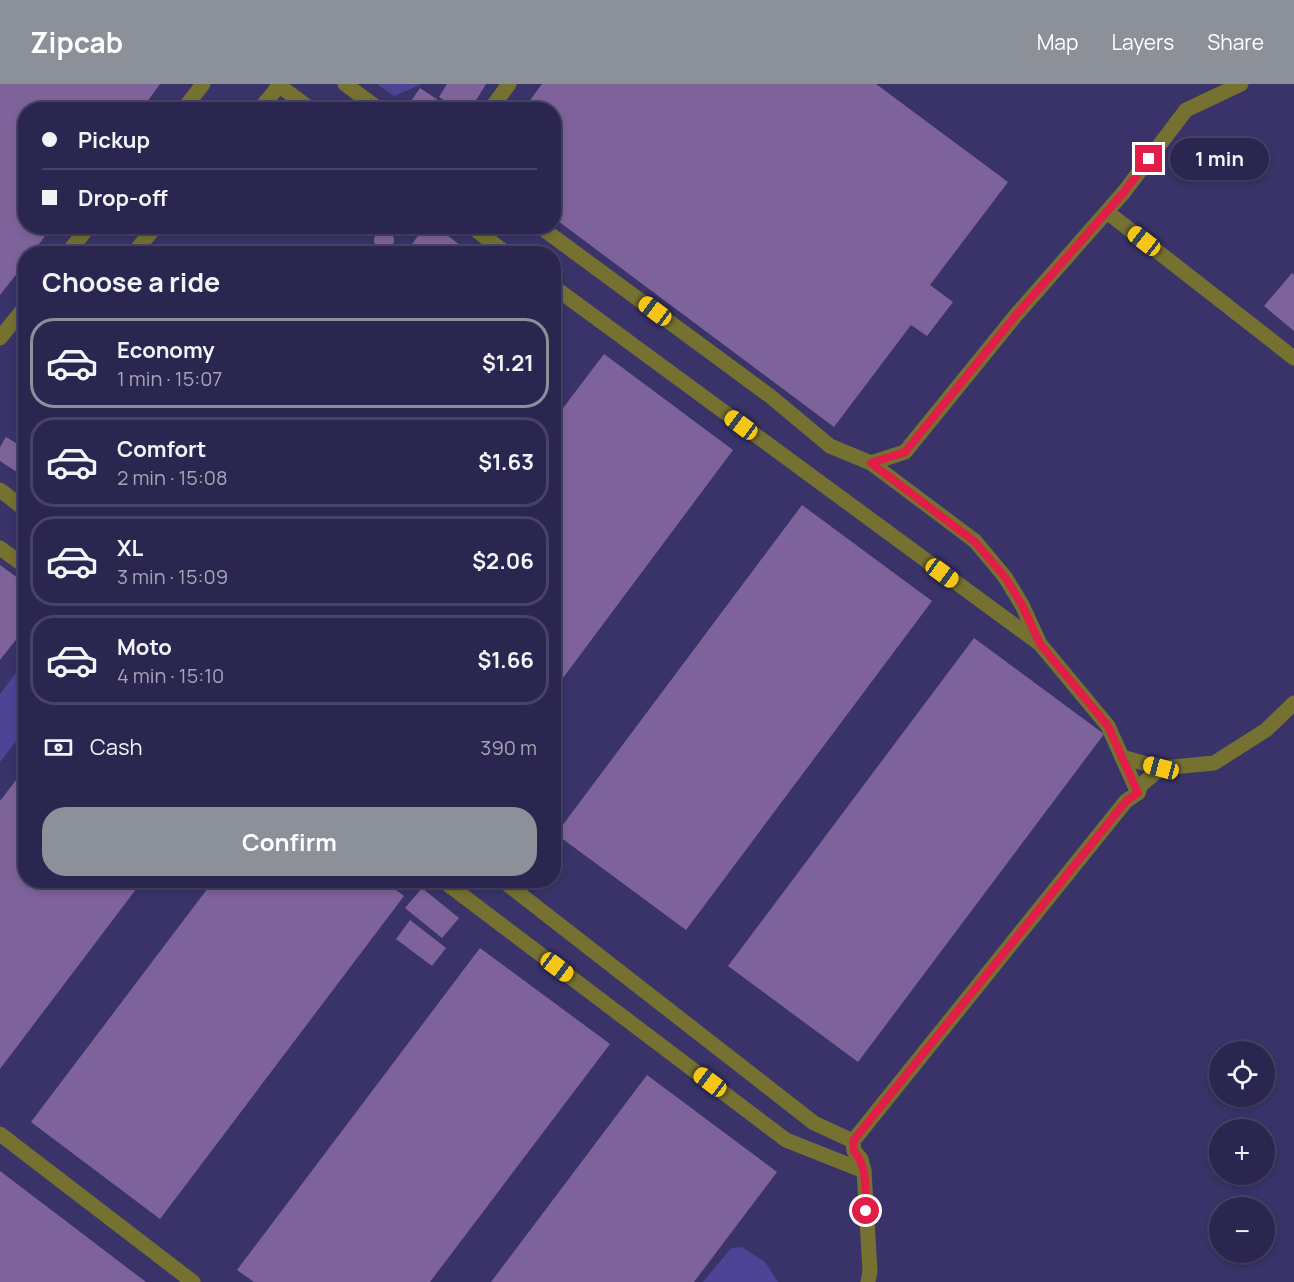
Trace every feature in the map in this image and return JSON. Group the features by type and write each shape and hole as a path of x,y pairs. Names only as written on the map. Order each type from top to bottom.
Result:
{"lane":[{"path":"189,102 203,84"},
{"path":"345,84 369,102"},
{"path":"496,102 509,84"},
{"path":"871,463 905,452 1016,315 1124,192 1186,110 1241,84"},
{"path":"265,102 278,85 301,102"},
{"path":"1107,212 1294,358"},
{"path":"73,246 83,234"},
{"path":"140,246 149,234"},
{"path":"481,234 497,246"},
{"path":"550,234 770,396 830,446 871,463 975,542 1005,577 1022,605 1040,644"},
{"path":"561,292 1040,644 1108,726 1138,793"},
{"path":"0,338 18,316"},
{"path":"0,490 18,504"},
{"path":"0,548 18,561"},
{"path":"1122,757 1161,768 1215,764 1266,730 1294,703"},
{"path":"868,1282 870,1271 864,1171 861,1160 854,1151 853,1141 1126,801 1138,793 1141,785 1161,768"},
{"path":"453,888 786,1140 864,1171"},
{"path":"512,888 814,1123 853,1141"},
{"path":"0,1134 187,1280"}],"shaded area":[{"path":"377,84 422,84 394,96"},
{"path":"15,674 18,675 18,739 0,762 0,694"},
{"path":"742,1247 765,1262 778,1282 703,1282 731,1248"}],"building":[{"path":"0,84 160,84 147,102 18,102 18,234 46,234 38,246 18,246 18,272 0,295"},
{"path":"447,84 486,84 475,102 446,102 439,97"},
{"path":"542,84 876,84 1008,182 930,285 953,302 927,336 911,325 834,427 561,223 561,102 529,102"},
{"path":"420,88 441,102 412,102"},
{"path":"376,234 392,234 392,246 376,246 375,244"},
{"path":"419,234 446,234 461,246 411,246"},
{"path":"1292,273 1294,275 1294,331 1264,306"},
{"path":"604,354 733,450 561,681 561,411"},
{"path":"6,437 18,444 17,472 0,461 0,447"},
{"path":"802,505 932,601 686,930 561,838 561,827"},
{"path":"0,565 18,578 18,637 0,660"},
{"path":"974,638 1104,734 858,1062 728,966"},
{"path":"18,777 18,888 137,888 0,1069 0,801"},
{"path":"208,888 394,888 404,896 160,1219 31,1122"},
{"path":"422,888 459,918 442,938 405,908"},
{"path":"410,920 446,948 432,966 396,939"},
{"path":"480,948 610,1044 430,1282 254,1282 237,1270"},
{"path":"647,1075 777,1172 694,1282 491,1282"},
{"path":"0,1171 146,1282 0,1282"}],"route":[{"path":"866,1211 864,1171 861,1160 854,1151 853,1141 1126,801 1138,793 1108,726 1040,644 1022,605 1005,577 975,542 871,463 905,452 1016,315 1124,192 1149,159"}]}
